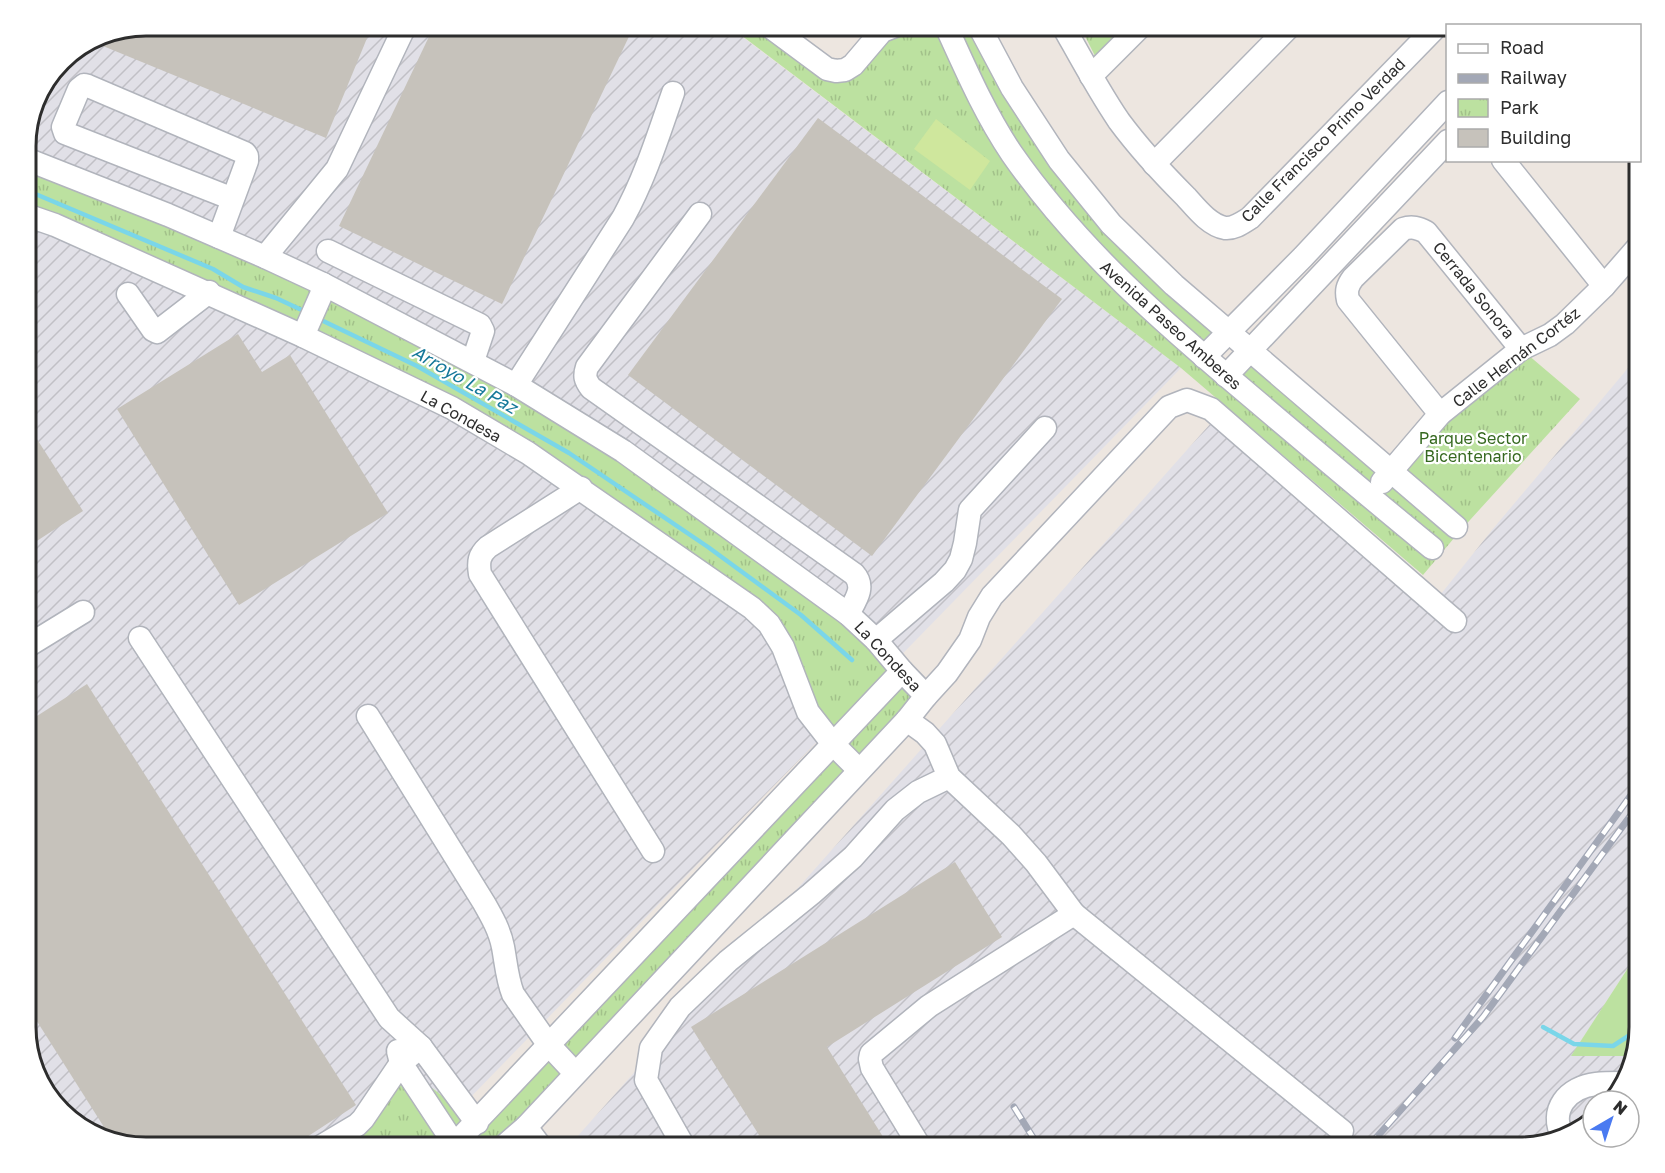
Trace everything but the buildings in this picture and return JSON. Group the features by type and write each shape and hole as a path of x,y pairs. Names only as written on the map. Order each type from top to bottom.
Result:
{"street":[{"path":"265,256 336,169 400,36"},
{"path":"789,36 827,69 836,71 845,70 854,65 879,36"},
{"name":"Avenida Paseo Amberes","path":"950,36 976,94 1011,153 1054,211 1123,285 1204,357 1432,548"},
{"name":"Avenida Paseo Amberes","path":"984,36 1012,88 1061,163 1112,224 1174,285 1456,526"},
{"path":"1069,36 1119,121 1154,164 1280,36"},
{"path":"1091,76 1131,36"},
{"name":"Calle Francisco Primo Verdad","path":"1154,164 1214,224 1224,228 1233,227 1250,218 1412,36"},
{"path":"219,237 247,162 248,158 245,153 88,86 84,85 79,88 63,127 65,133 233,199"},
{"path":"516,385 632,202 649,163 673,93"},
{"path":"1204,357 1303,257 1446,104"},
{"path":"1226,375 1446,143"},
{"path":"1505,162 1604,286"},
{"name":"La Condesa","path":"36,163 265,256 322,289 473,361 516,385 623,451 848,614 876,640 902,672 926,696 907,720 859,770 833,744 808,712 783,647 769,624 752,608 581,488 528,453 452,408 306,329 209,292 36,218"},
{"path":"700,214 587,367 584,374 585,381 591,388 855,574 859,579 859,592 848,614"},
{"name":"Cerrada Sonora","path":"1440,414 1348,300 1347,291 1353,278 1403,230 1409,227 1419,228 1426,232 1521,349"},
{"path":"328,251 480,325 483,331 473,361"},
{"name":"Calle Hernán Cortéz","path":"1369,497 1440,414 1521,349 1550,335 1565,324 1629,258"},
{"path":"306,329 322,289"},
{"path":"128,294 156,332 209,292"},
{"path":"926,696 948,673 970,640 979,617 992,596 1169,407 1187,400 1211,409 1455,621"},
{"path":"876,640 944,582 954,570 961,559 969,510 1045,428"},
{"path":"581,488 483,551 478,565 480,574 653,851"},
{"path":"36,641 84,612"},
{"path":"140,638 389,1018 421,1047 477,1123"},
{"path":"462,1137 902,672"},
{"path":"368,716 495,923 503,944 509,984 513,994 548,1044 575,1073"},
{"path":"907,720 935,744 949,777 1011,835 1036,863 1074,914 1342,1131"},
{"path":"514,1137 859,770"},
{"path":"678,1137 646,1080 651,1048 680,1007 728,961 853,857 895,810 918,792 949,777"},
{"path":"913,1137 872,1068 871,1054 929,1006 1074,914"},
{"path":"389,1018 401,1063 447,1137"},
{"path":"338,1137 363,1119 401,1063 421,1047"},
{"path":"1559,1130 1557,1116 1559,1108 1567,1097 1577,1089 1595,1084 1613,1083"},
{"path":"526,1126 534,1137"}],"shaded area":[{"path":"139,36 741,36 1181,368 432,1137 132,1136 97,1126 79,1114 68,1105 47,1076 36,1034 36,139 47,97 68,68 91,51 104,44"},
{"path":"1629,367 1629,967 1572,1055 1625,1056 1618,1076 1609,1089 1581,1089 1581,1117 1568,1126 1547,1133 1519,1137 577,1137 1210,424 1433,604"}],"green space":[{"name":"Parque Sector Bicentenario","path":"742,36 782,36 827,69 878,36 986,36 1061,163 1228,332 1204,357 1226,375 1249,350 1391,471 1521,349 1580,399 1423,575 1181,368"},
{"path":"1085,36 1120,36 1097,60"},
{"path":"936,119 990,161 970,190 914,149"},
{"path":"36,164 473,361 848,614 926,696 512,1137 337,1137 357,1125 401,1063 476,1123 833,744 769,624 528,453 36,220"},
{"path":"1629,966 1629,1027 1625,1056 1571,1056"}],"waterway":[{"name":"Arroyo La Paz","path":"36,194 213,269 243,287 276,298 306,312"},
{"name":"Arroyo La Paz","path":"319,319 417,366 569,453 708,547 801,615 852,660"},
{"name":"Arroyo La Paz","path":"1543,1027 1574,1044 1613,1046 1628,1036"}],"railway":[{"path":"1455,1038 1629,798"},
{"path":"1377,1137 1483,1017 1629,818"},
{"path":"1014,1107 1033,1137"}]}
